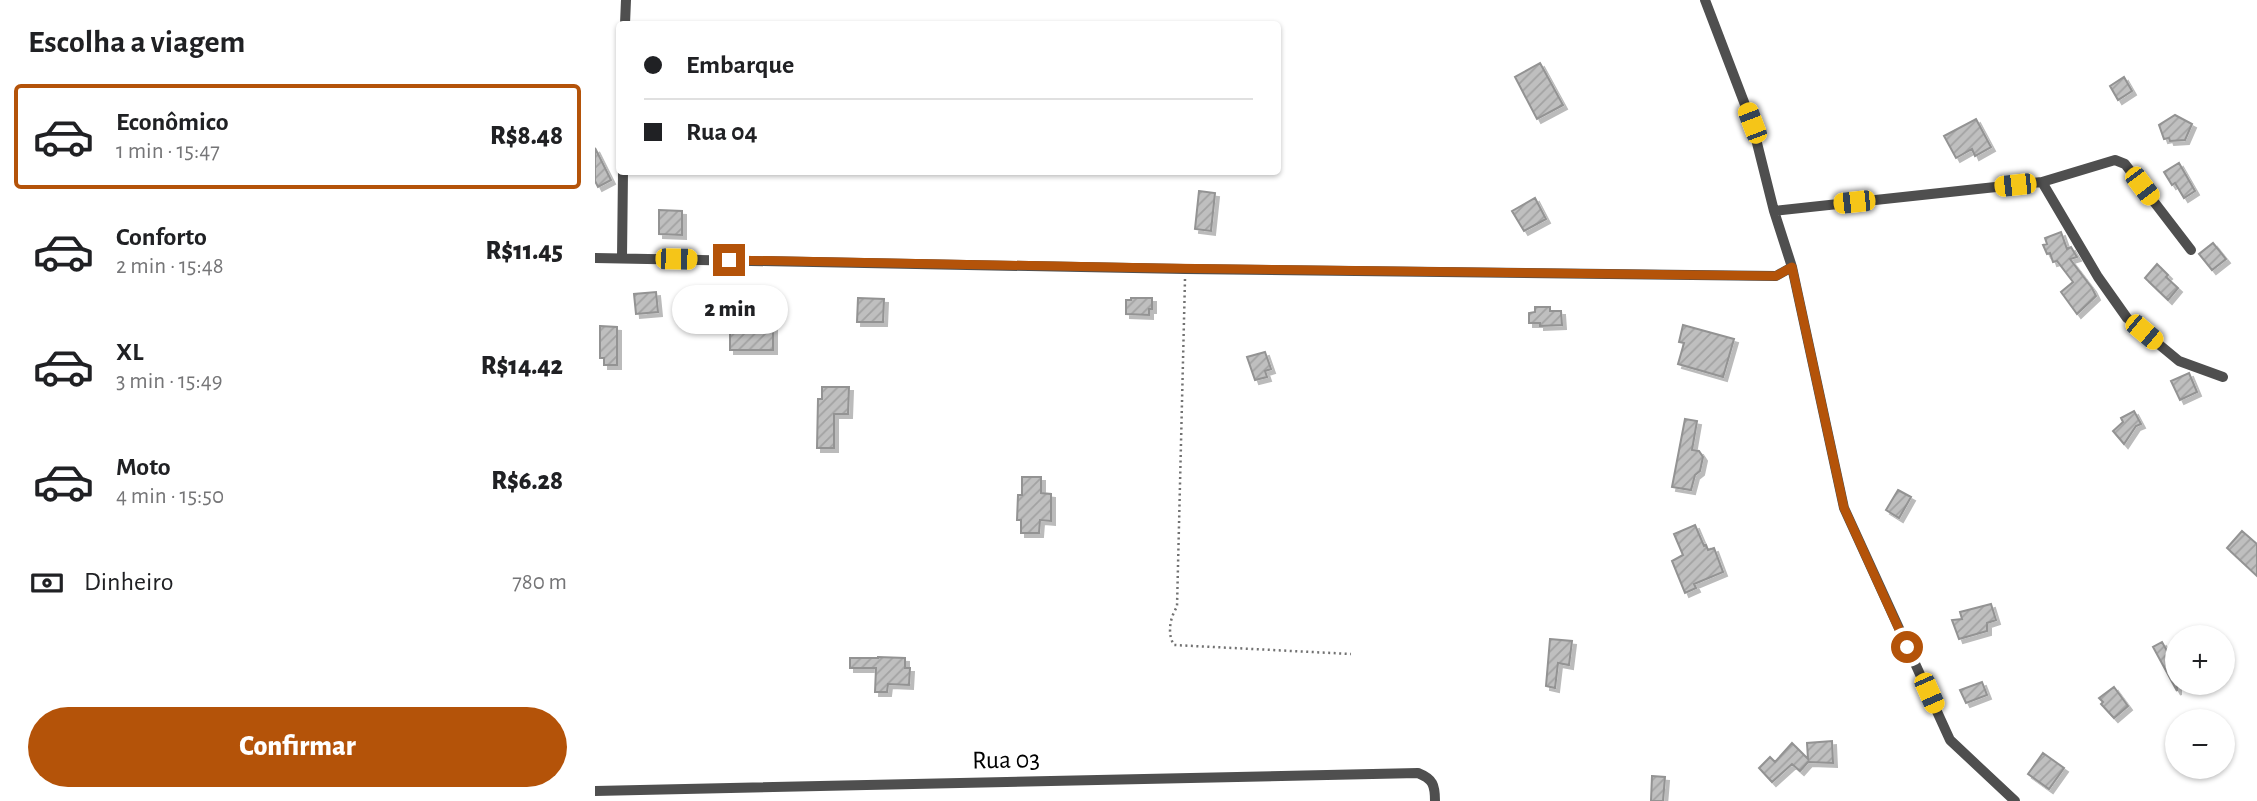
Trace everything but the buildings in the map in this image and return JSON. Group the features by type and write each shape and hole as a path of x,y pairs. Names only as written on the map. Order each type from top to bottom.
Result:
{"street":[{"path":"625,21 626,0"},
{"path":"1705,0 1752,123 1774,211 1792,267 1844,508 1950,740 2015,801"},
{"path":"1774,211 2042,182 2115,160 2125,164 2192,250"},
{"path":"622,258 623,175"},
{"path":"2042,182 2098,277 2127,318 2179,361 2223,377"},
{"path":"595,258 1776,276 1792,267"},
{"name":"Rua 03","path":"595,791 1418,773 1430,778 1436,786 1435,801"}],"path":[{"path":"1185,269 1177,607 1171,616 1171,640 1174,645 1351,654"}],"route":[{"path":"729,260 1776,276 1792,267 1844,508 1907,647"}]}
